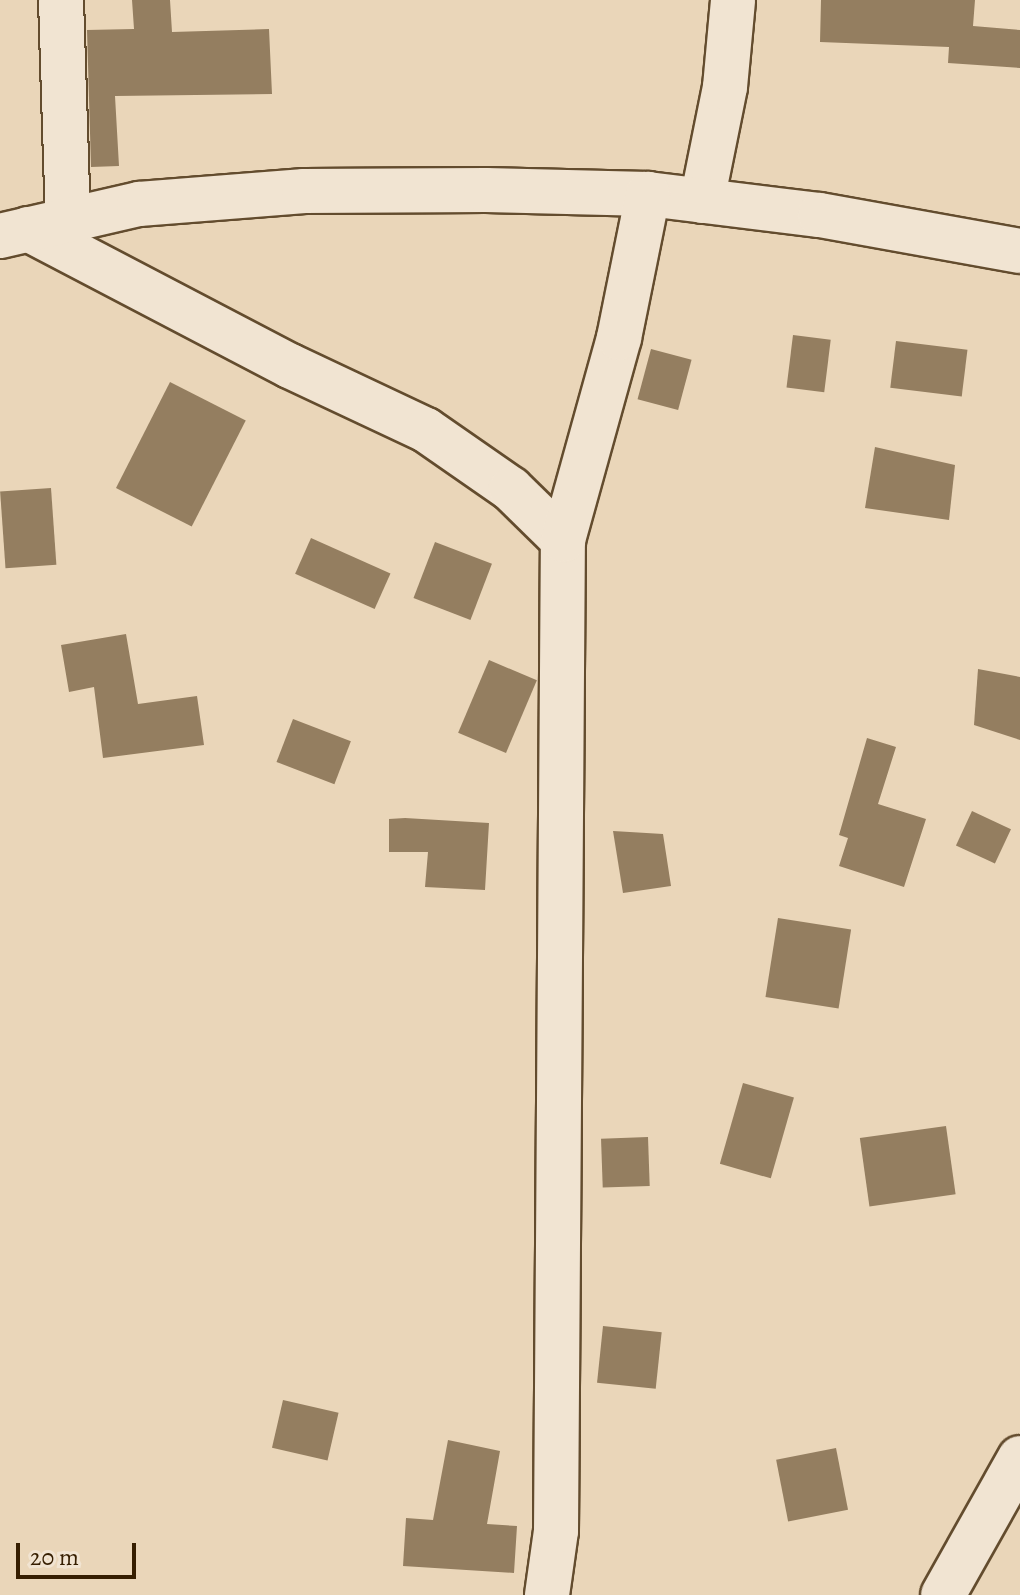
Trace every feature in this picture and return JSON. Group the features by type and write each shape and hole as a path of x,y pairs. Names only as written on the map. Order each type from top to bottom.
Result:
{"street":[{"path":"32,228 61,0"},
{"path":"702,201 725,87 733,0"},
{"path":"32,228 139,204 304,191 648,194 820,215 1020,251"},
{"path":"547,1595 556,1531 563,540 619,338 648,194"},
{"path":"32,228 290,366 426,430 511,489 563,540"},
{"path":"943,1595 1020,1458"}],"building":[{"path":"132,0 170,0 172,32 269,29 272,94 115,96 119,166 91,167 87,30 134,29"},
{"path":"821,0 975,0 973,26 1020,30 1020,68 948,63 949,47 820,42"},
{"path":"793,335 831,340 824,392 787,388"},
{"path":"896,341 967,350 962,396 890,388"},
{"path":"651,349 692,360 678,410 638,399"},
{"path":"170,382 246,421 192,527 116,488"},
{"path":"875,447 955,465 949,520 865,508"},
{"path":"51,488 56,565 5,568 0,492"},
{"path":"311,538 390,573 375,609 295,574"},
{"path":"435,542 492,564 470,620 413,598"},
{"path":"126,634 138,704 197,696 204,745 103,758 94,687 69,692 61,645"},
{"path":"489,660 537,680 506,753 458,733"},
{"path":"978,669 1020,677 1020,740 974,725"},
{"path":"293,719 351,741 334,784 277,762"},
{"path":"867,738 896,747 878,804 926,819 904,887 839,866 848,838 839,835"},
{"path":"972,811 1011,829 995,864 956,845"},
{"path":"389,819 489,823 485,890 425,887 428,852 389,852"},
{"path":"613,831 663,834 671,886 623,893"},
{"path":"778,918 851,930 839,1009 765,997"},
{"path":"743,1083 794,1098 771,1178 720,1164"},
{"path":"946,1126 956,1194 869,1206 860,1138"},
{"path":"648,1137 650,1186 603,1188 601,1139"},
{"path":"603,1326 662,1332 656,1389 597,1383"},
{"path":"283,1400 339,1413 328,1461 272,1448"},
{"path":"448,1440 500,1451 487,1524 517,1526 514,1573 403,1566 406,1518 433,1520"},
{"path":"836,1448 848,1510 788,1521 776,1460"}]}
